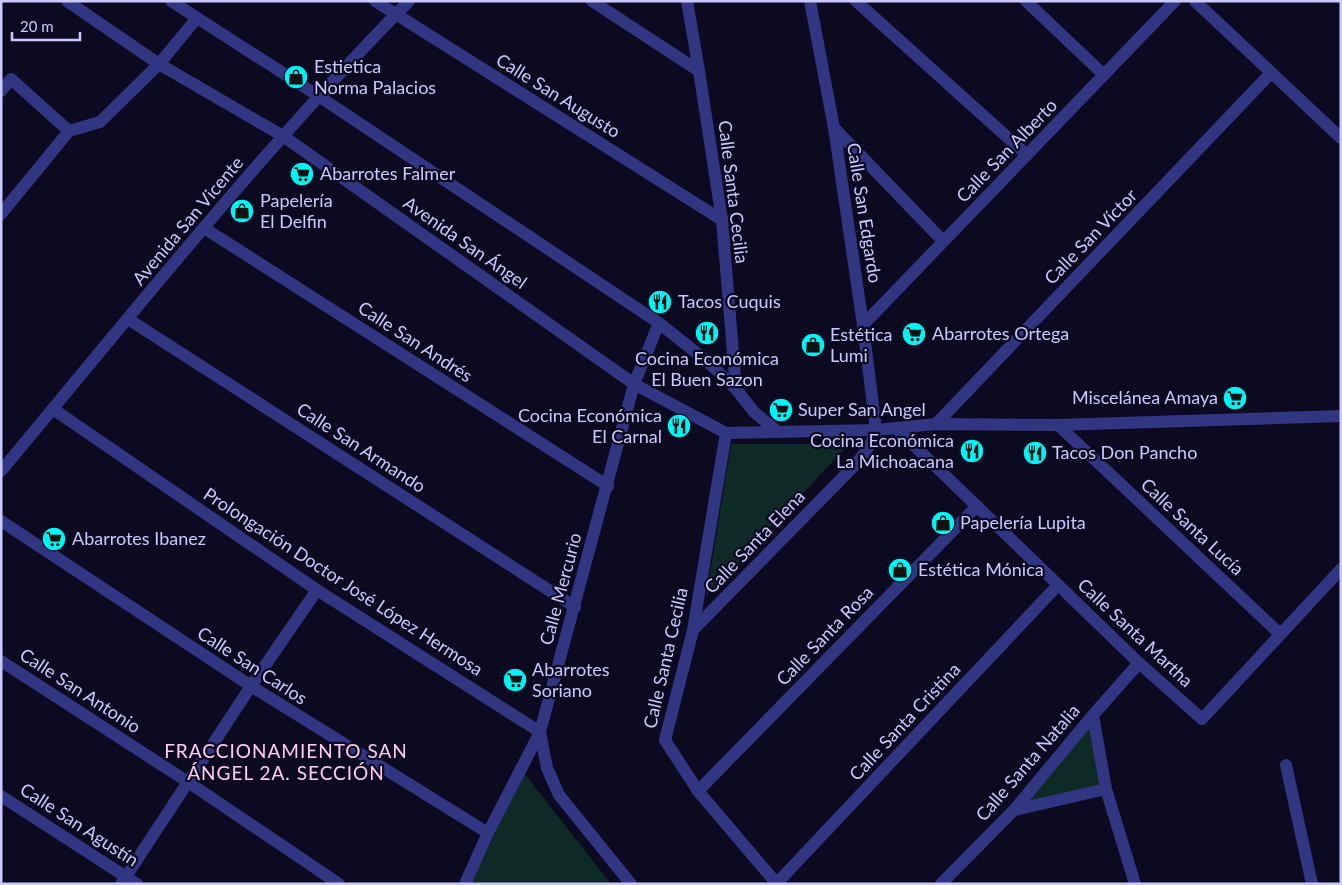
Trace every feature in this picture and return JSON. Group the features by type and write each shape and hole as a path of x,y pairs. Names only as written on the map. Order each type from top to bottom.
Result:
{"street":[{"name":"Avenida San Ángel","path":"67,1 160,64 283,136 634,384 726,433 876,430 936,424 1058,425 1341,416"},
{"path":"171,1 320,96 660,322 708,362 736,389 754,412 778,432"},
{"name":"Calle San Augusto","path":"375,1 722,220"},
{"name":"Avenida San Vicente","path":"1,471 283,136 409,1"},
{"path":"592,1 699,71"},
{"name":"Calle Santa Cecilia","path":"687,1 722,220 736,389"},
{"name":"Calle San Edgardo","path":"810,1 834,128 863,325 876,430"},
{"path":"856,1 1027,155"},
{"path":"1026,1 1104,75"},
{"name":"Calle San Alberto","path":"863,325 1175,1"},
{"path":"1195,1 1341,138"},
{"path":"1,214 70,131 100,122 160,64 197,18"},
{"name":"Calle San Víctor","path":"936,424 1271,73"},
{"path":"1,91 11,79 70,131"},
{"path":"834,128 943,241"},
{"name":"Calle San Andrés","path":"204,228 608,486"},
{"name":"Calle San Armando","path":"128,319 575,607"},
{"name":"Calle Mercurio","path":"465,884 540,732 634,384 660,322"},
{"name":"Prolongación Doctor José López Hermosa","path":"53,409 317,590 540,732"},
{"name":"Calle Santa Lucía","path":"1058,425 1280,634"},
{"name":"Calle Santa Martha","path":"896,429 1139,663 1202,719 1341,569"},
{"name":"Calle Santa Elena","path":"693,630 856,464 871,444 876,430"},
{"name":"Calle Santa Cecilia","path":"726,433 693,630 666,740 698,791 777,884"},
{"name":"Calle Santa Rosa","path":"698,791 977,506"},
{"name":"Calle San Carlos","path":"1,522 250,686 488,834"},
{"name":"Calle Santa Cristina","path":"777,884 1058,585"},
{"path":"124,880 250,686 317,590"},
{"name":"Calle San Antonio","path":"1,661 188,782 340,884"},
{"name":"Calle Santa Natalia","path":"941,884 1014,810 1139,663"},
{"path":"1093,715 1106,789 1135,884"},
{"path":"540,732 547,768 559,795 630,884"},
{"path":"1286,765 1312,884"},
{"path":"1014,810 1106,789"},
{"name":"Calle San Agustín","path":"1,796 124,880 137,884"}],"green space":[{"path":"731,444 849,444 706,597"},
{"path":"1091,723 1101,786 1027,803"},
{"path":"524,773 611,884 471,884"}],"place":[{"name":"Estietica Norma Palacios","path":"296,77"},
{"name":"Abarrotes Falmer","path":"302,174"},
{"name":"Papelería El Delfin","path":"242,211"},
{"name":"Tacos Cuquis","path":"660,302"},
{"name":"Cocina Económica El Buen Sazon","path":"707,333"},
{"name":"Abarrotes Ortega","path":"914,334"},
{"name":"Estética Lumi","path":"813,345"},
{"name":"Miscelánea Amaya","path":"1235,398"},
{"name":"Super San Angel","path":"781,410"},
{"name":"Cocina Económica El Carnal","path":"679,426"},
{"name":"Cocina Económica La Michoacana","path":"972,451"},
{"name":"Tacos Don Pancho","path":"1035,453"},
{"name":"Papelería Lupita","path":"943,523"},
{"name":"Abarrotes Ibanez","path":"54,539"},
{"name":"Estética Mónica","path":"900,570"},
{"name":"Abarrotes Soriano","path":"515,680"}],"district":[{"name":"FRACCIONAMIENTO SAN ÁNGEL 2A. SECCIÓN","path":"286,762"}]}
